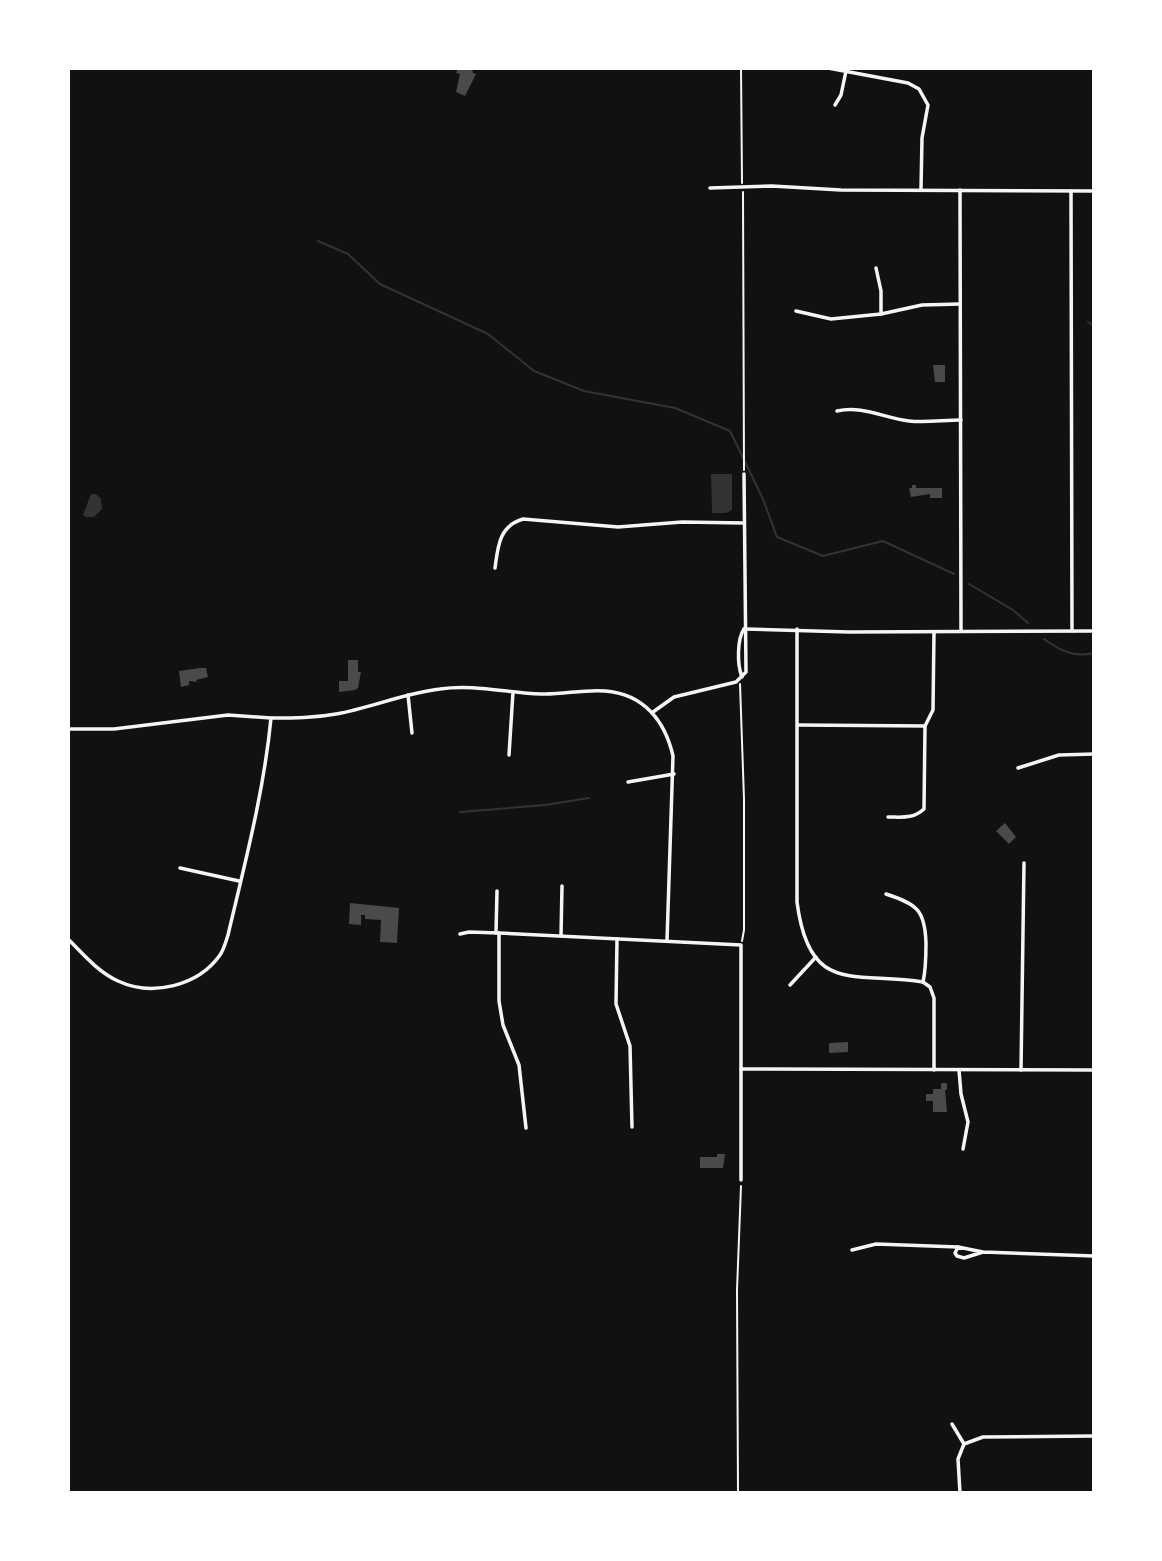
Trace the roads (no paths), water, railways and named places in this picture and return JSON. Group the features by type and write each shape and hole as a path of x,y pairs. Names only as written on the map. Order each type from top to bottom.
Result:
{"street":[{"path":"828,68 908,83 925,96 928,105 922,138 921,189"},
{"path":"835,105 841,95 846,71"},
{"path":"710,188 1094,191"},
{"path":"960,190 961,631"},
{"path":"1071,191 1072,631"},
{"path":"876,268 881,291 881,314"},
{"path":"796,311 831,319 881,314 922,305 960,304"},
{"path":"837,411 848,409 876,412 909,421 961,420"},
{"path":"653,712 674,697 741,678 746,672 744,474"},
{"path":"495,568 502,534 510,525 523,519 618,527 682,522 744,523"},
{"path":"744,629 1094,631"},
{"path":"797,629 797,902 804,935 816,957 834,971 853,978 923,982 930,987 934,998 933,1070"},
{"path":"888,817 909,818 924,809 925,726 933,710 934,632"},
{"path":"68,729 114,729 228,715 302,719 337,714 443,688 477,687 543,694 606,691 625,696 653,712 670,741 674,774 667,941"},
{"path":"509,755 513,692"},
{"path":"408,695 412,733"},
{"path":"68,939 100,970 117,981 152,989 189,981 206,970 221,954 228,935 257,808 271,718"},
{"path":"798,725 925,726"},
{"path":"1018,768 1059,754 1094,754"},
{"path":"628,782 674,774"},
{"path":"1021,1070 1024,863"},
{"path":"180,868 239,881"},
{"path":"561,936 562,886"},
{"path":"497,891 499,1001 503,1025 519,1065 526,1128"},
{"path":"886,894 914,905 922,913 925,923 926,965 923,982"},
{"path":"460,934 498,933 741,945 741,1180"},
{"path":"617,939 616,1004 630,1046 632,1127"},
{"path":"790,985 816,957"},
{"path":"741,1069 1094,1070"},
{"path":"959,1070 961,1094 968,1122 962,1149"},
{"path":"852,1250 876,1244 958,1247 983,1252 1094,1256"},
{"path":"958,1247 955,1254 959,1258 983,1252"},
{"path":"951,1424 964,1444"},
{"path":"960,1493 958,1458 964,1444 983,1437 1094,1436"}],"waterway":[{"path":"318,241 348,254 380,284 488,334 534,371 584,391 675,408 730,431 763,499 777,537 823,556 883,541 954,574"},
{"path":"1088,322 1094,326"},
{"path":"969,584 1013,610 1028,623"},
{"path":"1044,639 1067,652 1094,653"},
{"path":"460,812 545,805 589,798"}]}
